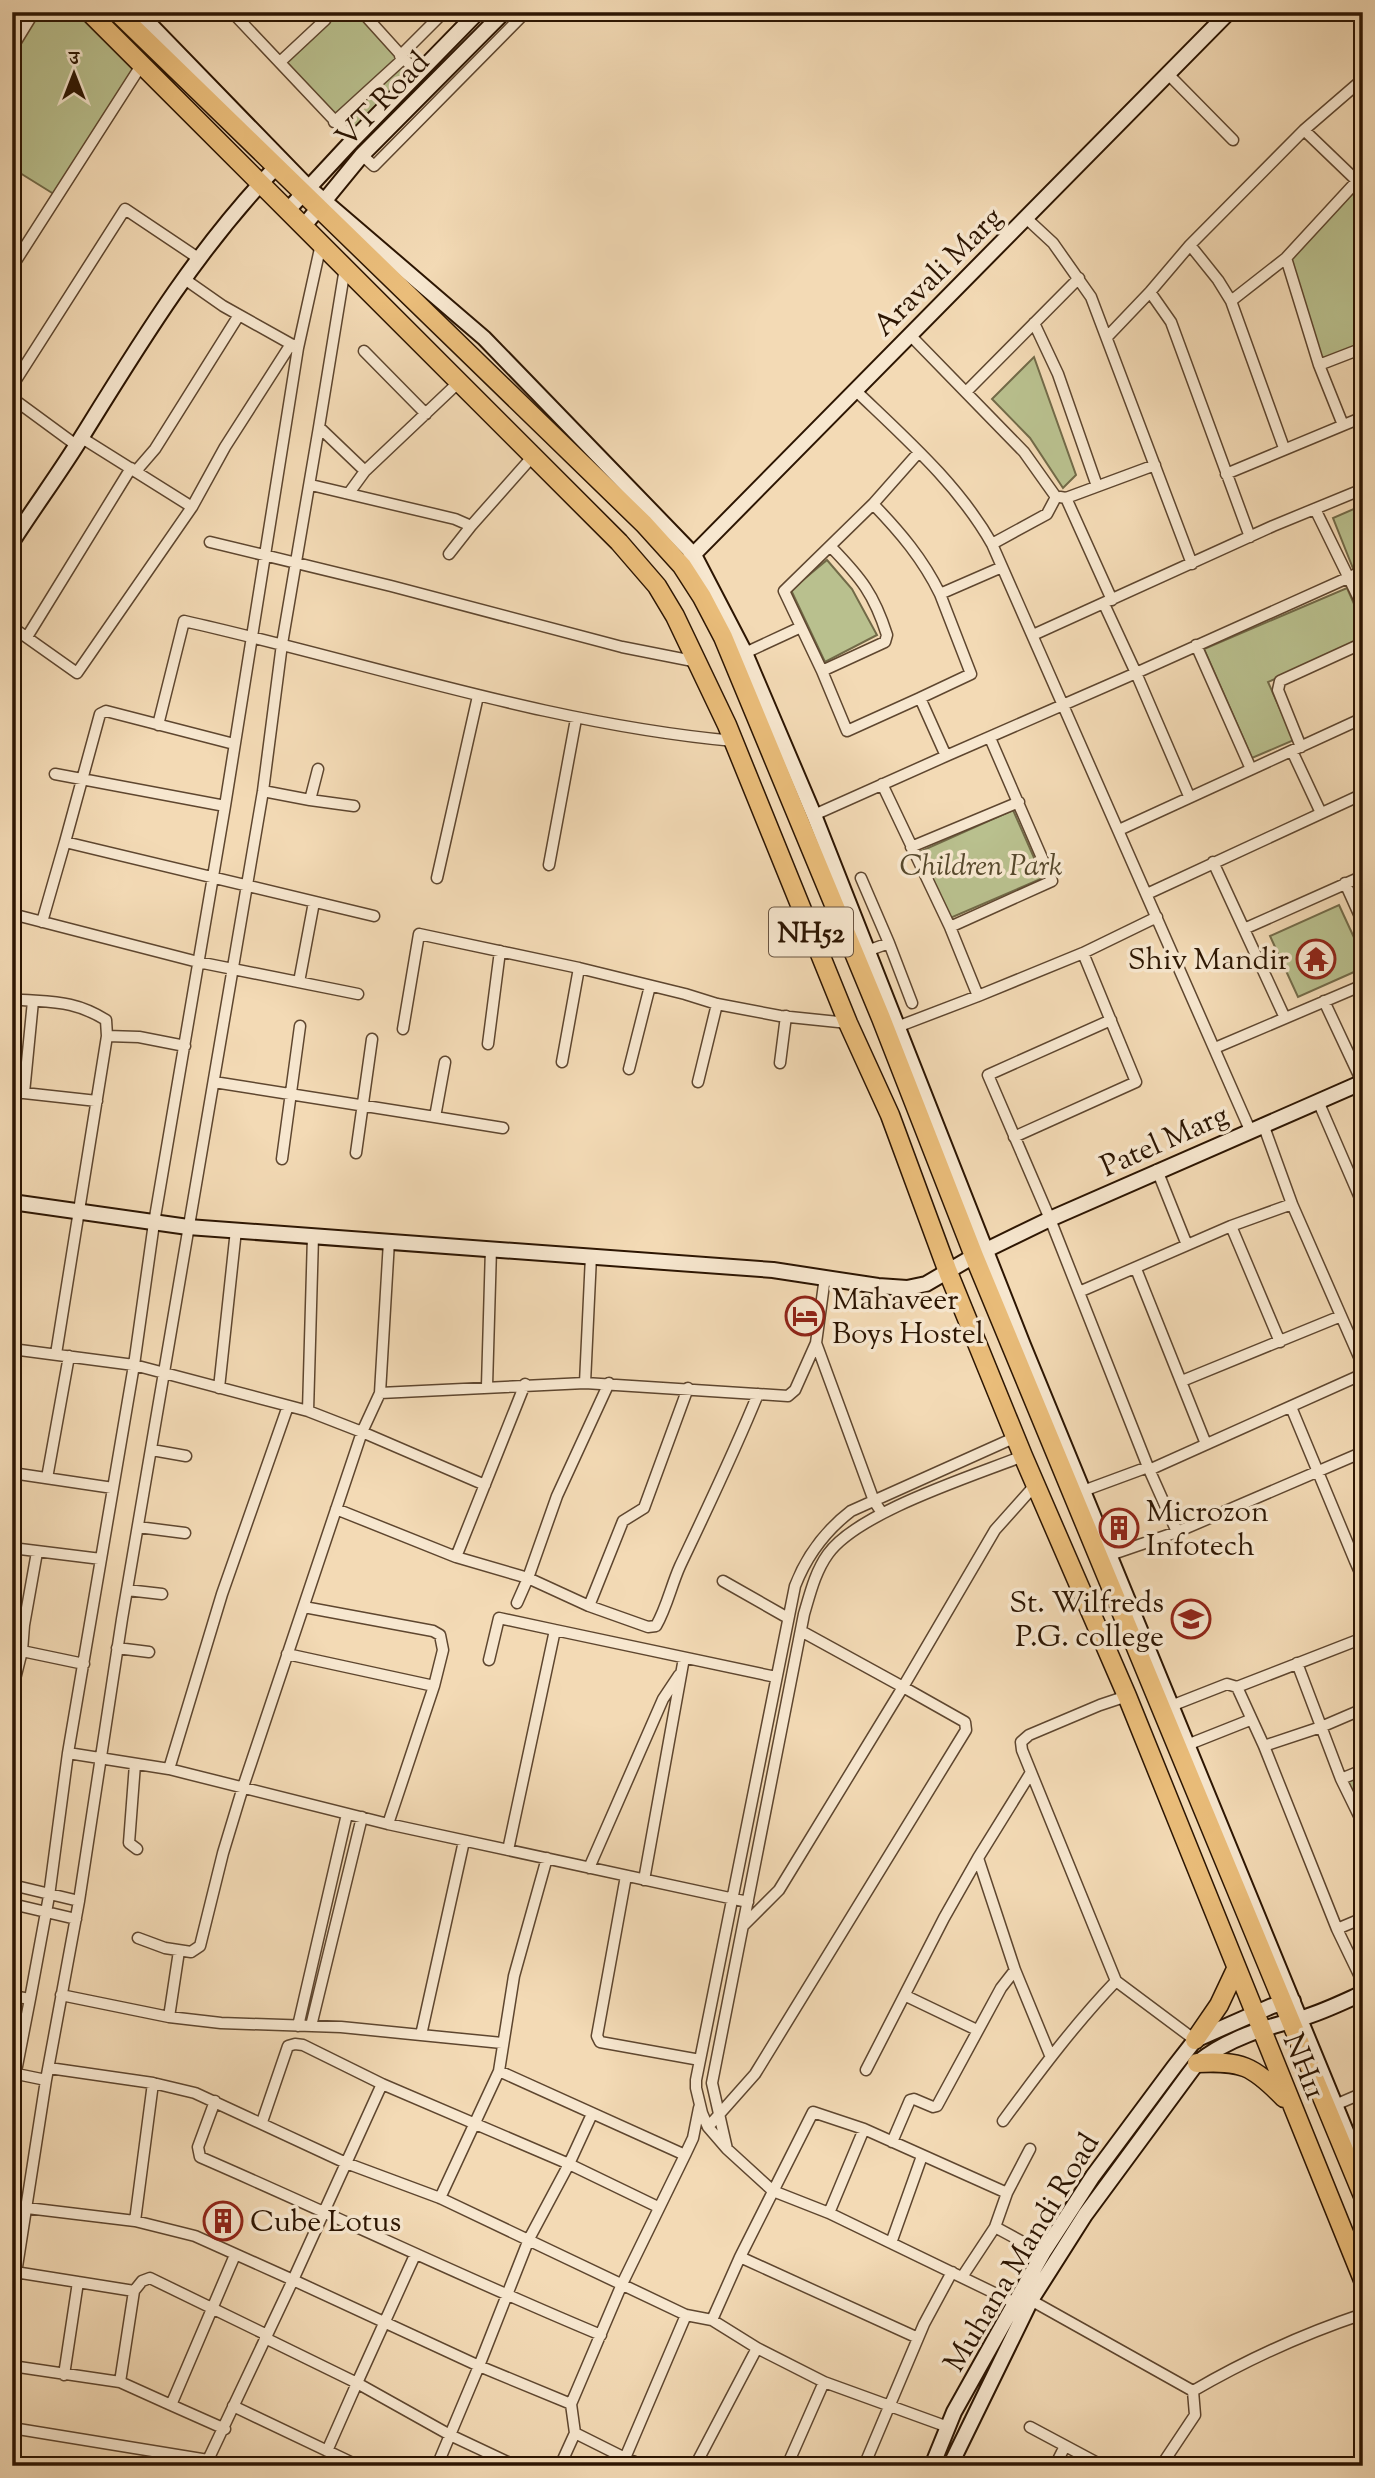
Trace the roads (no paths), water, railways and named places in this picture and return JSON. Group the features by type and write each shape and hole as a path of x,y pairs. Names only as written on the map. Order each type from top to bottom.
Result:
{"highway":[{"name":"NH52","path":"89,12 638,562 675,616 734,741 848,1023 890,1115 948,1272 1127,1696 1257,2022"},
{"name":"NH52","path":"117,12 277,166 322,204 644,524 688,561 702,597 723,637 981,1252 1288,2001 1363,2196"},
{"path":"1195,2040 1219,2005 1236,1969"},
{"name":"NH11","path":"1257,2022 1363,2280"},
{"path":"1197,2063 1224,2062 1245,2066 1261,2075 1291,2105"}],"street":[{"path":"12,48 34,12"},
{"path":"138,12 306,190"},
{"path":"232,12 353,140"},
{"path":"279,62 325,20 320,12"},
{"path":"362,12 418,74"},
{"path":"334,122 401,58 444,12"},
{"name":"VT Road","path":"288,211 478,12"},
{"name":"VT Road","path":"303,227 362,155 504,12"},
{"path":"362,155 374,166 526,12"},
{"name":"Aravali Marg","path":"688,561 1229,12"},
{"path":"12,267 142,64"},
{"path":"1168,74 1233,140"},
{"path":"1108,336 1190,245 1304,130 1361,83"},
{"path":"1304,130 1357,181 1361,197 1363,273"},
{"path":"12,542 183,278 258,183 277,166"},
{"path":"1231,301 1286,258 1357,181"},
{"path":"12,386 125,209 198,258"},
{"path":"1026,218 1053,243 1091,297 1108,336 1192,564"},
{"path":"12,2092 49,1896 68,1753 265,557 294,346 321,244"},
{"path":"1190,245 1231,301 1284,448"},
{"path":"1286,258 1319,365 1343,425"},
{"path":"12,2299 61,1995 79,1901 117,1647 248,886 282,644 311,485 345,268"},
{"path":"183,278 239,315 294,346"},
{"path":"966,392 1079,278"},
{"path":"1150,292 1171,322 1250,537"},
{"path":"27,638 134,470 155,449 239,315"},
{"path":"1034,323 1058,374 1097,486"},
{"path":"910,335 1024,452 1061,498 1108,602 1189,796"},
{"path":"12,627 77,673 192,508 225,447 294,346"},
{"path":"1319,365 1363,348"},
{"path":"364,351 426,414"},
{"path":"349,493 365,471 459,382"},
{"path":"855,390 957,491 992,544 1214,1048 1256,1127 1363,1366"},
{"path":"12,398 79,442 134,470 192,508"},
{"path":"1226,474 1363,417"},
{"path":"319,427 365,471"},
{"path":"873,504 909,542 929,570 971,674 846,731 822,671 784,591 873,504 919,452"},
{"path":"449,554 533,456"},
{"path":"992,544 1047,514 1061,498 1154,465"},
{"path":"311,485 455,519 471,526"},
{"path":"1033,635 1363,489"},
{"path":"1315,509 1363,607"},
{"path":"210,542 391,586 645,653 699,662"},
{"path":"822,671 884,642 887,635 870,592 860,577 831,547"},
{"path":"688,561 745,653 814,815 981,1252 1083,1491 1105,1557 1171,1706 1288,2001"},
{"path":"940,594 1002,567"},
{"path":"814,815 1363,571"},
{"path":"158,725 184,621 576,719 697,738 734,741"},
{"path":"745,653 801,627"},
{"path":"1321,813 1278,690 1280,681 1363,643"},
{"path":"1196,645 1251,769"},
{"path":"437,878 478,696"},
{"path":"920,698 946,756"},
{"path":"42,922 100,714 106,711 234,744"},
{"path":"1119,830 1363,718"},
{"path":"549,865 576,719"},
{"path":"950,927 1052,881 990,738"},
{"path":"310,800 318,769"},
{"path":"55,774 225,806"},
{"path":"882,784 950,927 978,996"},
{"path":"263,791 354,806"},
{"path":"1147,894 1363,794"},
{"path":"911,847 1019,803"},
{"path":"65,842 374,916"},
{"path":"1213,862 1285,1018"},
{"path":"1244,929 1363,876"},
{"path":"861,878 912,1003"},
{"path":"1345,883 1363,923"},
{"path":"299,982 314,902"},
{"path":"12,914 198,962 358,993"},
{"path":"897,1027 1083,953 1157,917"},
{"path":"403,1029 419,934 579,968 717,1004 848,1023"},
{"path":"867,951 889,943"},
{"path":"488,1044 500,951"},
{"path":"1014,1137 1136,1082 1083,953"},
{"path":"562,1062 579,968"},
{"path":"1214,1048 1363,985"},
{"path":"629,1069 650,986"},
{"path":"12,999 72,1003 106,1020 107,1036 57,1354"},
{"path":"24,1093 33,1001"},
{"path":"1324,1001 1362,1082"},
{"path":"698,1082 717,1004"},
{"path":"780,1063 786,1016"},
{"path":"1111,1020 988,1075 1050,1219 1148,1468 1177,1532"},
{"path":"282,1159 300,1026"},
{"path":"107,1036 139,1037 184,1046"},
{"path":"356,1153 372,1038"},
{"path":"435,1117 446,1062"},
{"path":"214,1082 502,1128"},
{"name":"Patel Marg","path":"12,1202 188,1227 773,1270 907,1288 926,1284 981,1252 1157,1170 1362,1082"},
{"path":"12,1093 97,1101"},
{"path":"1318,1101 1363,1205"},
{"path":"1157,1170 1187,1245"},
{"path":"1352,1178 1363,1173"},
{"path":"1079,1293 1231,1226 1292,1204"},
{"path":"1231,1226 1280,1342"},
{"path":"219,1388 236,1230"},
{"path":"308,1411 313,1236"},
{"path":"138,1938 179,1951 191,1952 200,1946 243,1787 362,1432 380,1393 389,1241"},
{"path":"487,1386 491,1248"},
{"path":"585,1383 591,1256"},
{"path":"1136,1269 1206,1444"},
{"path":"380,1393 525,1384 609,1383 791,1394 816,1343 825,1278"},
{"path":"1182,1381 1341,1316"},
{"path":"816,1343 874,1501 882,1513"},
{"path":"12,1349 134,1365 308,1411 485,1485"},
{"path":"47,1478 69,1356"},
{"path":"1083,1491 1206,1444 1363,1374"},
{"path":"517,1603 557,1496 609,1383"},
{"path":"456,1557 525,1384"},
{"path":"589,1606 623,1521 644,1508 688,1388"},
{"path":"336,1508 456,1557 528,1578 589,1606 648,1627 656,1626 664,1612 672,1584 758,1394"},
{"path":"169,1769 222,1594 288,1406"},
{"path":"1291,1406 1317,1472 1359,1560 1363,1578"},
{"path":"1016,1437 851,1511 831,1526 804,1562 788,1618 696,2088 708,2127 727,2149 773,2191 829,2213 957,2274 1022,2299 1193,2391"},
{"path":"152,1450 186,1456"},
{"path":"1105,1557 1177,1532 1363,1452"},
{"path":"727,2149 712,2083 801,1631 816,1577 828,1553 846,1536 882,1513 1023,1455"},
{"path":"12,1473 113,1488"},
{"path":"744,1925 779,1890 995,1530 1036,1484"},
{"path":"138,1527 185,1533"},
{"path":"12,1548 102,1559"},
{"path":"12,1690 22,1651 37,1552"},
{"path":"723,1581 788,1618"},
{"path":"127,1590 162,1594"},
{"path":"304,1608 433,1631 440,1636 443,1650 434,1686 388,1824"},
{"path":"489,1660 499,1618 776,1677"},
{"path":"12,1624 24,1625"},
{"path":"508,1850 555,1630"},
{"path":"708,2127 755,2074 966,1730 965,1722 801,1631"},
{"path":"1171,1706 1227,1684 1237,1687 1363,1638"},
{"path":"117,1647 149,1652"},
{"path":"22,1651 84,1664"},
{"path":"288,1654 434,1686"},
{"path":"644,1880 684,1658"},
{"path":"1297,1663 1342,1779 1363,1824"},
{"path":"589,1868 663,1699 681,1672"},
{"path":"1237,1687 1264,1746 1337,1929 1363,1983"},
{"path":"1127,1696 1029,1735 1021,1742 1031,1774 1116,1981 1195,2040 1257,2022 1295,2019 1363,1993"},
{"path":"1264,1746 1321,1727 1363,1709"},
{"path":"1187,1745 1251,1720"},
{"path":"68,1753 169,1769 388,1824 748,1902"},
{"path":"135,1764 129,1843 137,1849"},
{"path":"1342,1779 1363,1770"},
{"path":"866,2070 978,1858 1031,1774"},
{"path":"298,2026 348,1814"},
{"path":"311,2026 362,1817"},
{"path":"421,2035 464,1841"},
{"path":"440,2198 499,2071 514,1976 547,1858"},
{"path":"978,1858 1015,1970 1050,2055"},
{"path":"336,1865 350,1868"},
{"path":"626,1876 597,2036 600,2042 700,2060"},
{"path":"12,1885 49,1896 79,1901"},
{"path":"12,1903 76,1919"},
{"path":"1337,1929 1363,1918"},
{"path":"169,2017 179,1951"},
{"path":"891,2142 910,2100 937,2106 1001,1988 1015,1970"},
{"path":"1003,2121 1050,2055 1116,1981"},
{"path":"61,1995 169,2017 221,2024 311,2026 502,2043"},
{"path":"12,1996 30,1999"},
{"path":"906,1996 977,2030"},
{"path":"1288,2001 1321,2011"},
{"path":"950,2466 1022,2299 1197,2063 1288,2001"},
{"path":"1295,2019 1363,2173"},
{"name":"Muhana Mandi Road","path":"932,2466 954,2412 1022,2299 1043,2253 1093,2176 1195,2040"},
{"path":"262,2122 288,2046 303,2045 382,2084 475,2122 658,2207"},
{"path":"49,2068 153,2083 195,2093 346,2163 440,2198 687,2315 712,2320 757,2348 824,2382 948,2427"},
{"path":"499,2071 584,2107 592,2114 685,2155"},
{"path":"14,2073 47,2080"},
{"path":"135,2221 153,2083"},
{"path":"208,2460 225,2429 233,2406 382,2084"},
{"path":"1335,2105 1363,2093"},
{"path":"215,2101 198,2147 200,2157 323,2210 508,2297 601,2336"},
{"path":"560,2466 575,2433 571,2404 622,2284 693,2138 700,2105"},
{"path":"712,2320 740,2257 813,2112 864,2129 1007,2193"},
{"path":"437,2466 508,2297 529,2239 592,2114"},
{"path":"829,2213 864,2129"},
{"path":"864,2466 918,2338 957,2274 995,2227 1007,2193 1030,2149"},
{"path":"891,2243 922,2157"},
{"path":"27,2208 135,2221 195,2236 480,2366 571,2404"},
{"path":"995,2227 1043,2253"},
{"path":"171,2405 235,2255"},
{"path":"327,2451 415,2255"},
{"path":"740,2257 918,2338"},
{"path":"15,2272 134,2291"},
{"path":"120,2382 134,2291 142,2281 150,2278 356,2383 450,2435 516,2466"},
{"path":"64,2375 78,2282"},
{"path":"1193,2391 1241,2363 1286,2342 1363,2314"},
{"path":"624,2462 687,2315"},
{"path":"695,2466 757,2348"},
{"path":"12,2366 120,2382 225,2429"},
{"path":"787,2466 824,2382"},
{"path":"1161,2466 1195,2415 1193,2391"},
{"path":"233,2406 359,2466"},
{"path":"954,2412 972,2420"},
{"path":"1030,2427 1102,2466"},
{"path":"12,2428 208,2460 223,2466"},
{"path":"575,2433 624,2462 645,2466"},
{"path":"1055,2466 1065,2446"}],"place":[{"name":"Shiv Mandir","path":"1316,959"},
{"name":"Mahaveer Boys Hostel","path":"805,1316"},
{"name":"Microzon Infotech","path":"1119,1528"},
{"name":"St. Wilfreds P.G. college","path":"1191,1619"},
{"name":"Cube Lotus","path":"223,2221"}],"park label":[{"name":"Children Park","path":"981,865"}]}
